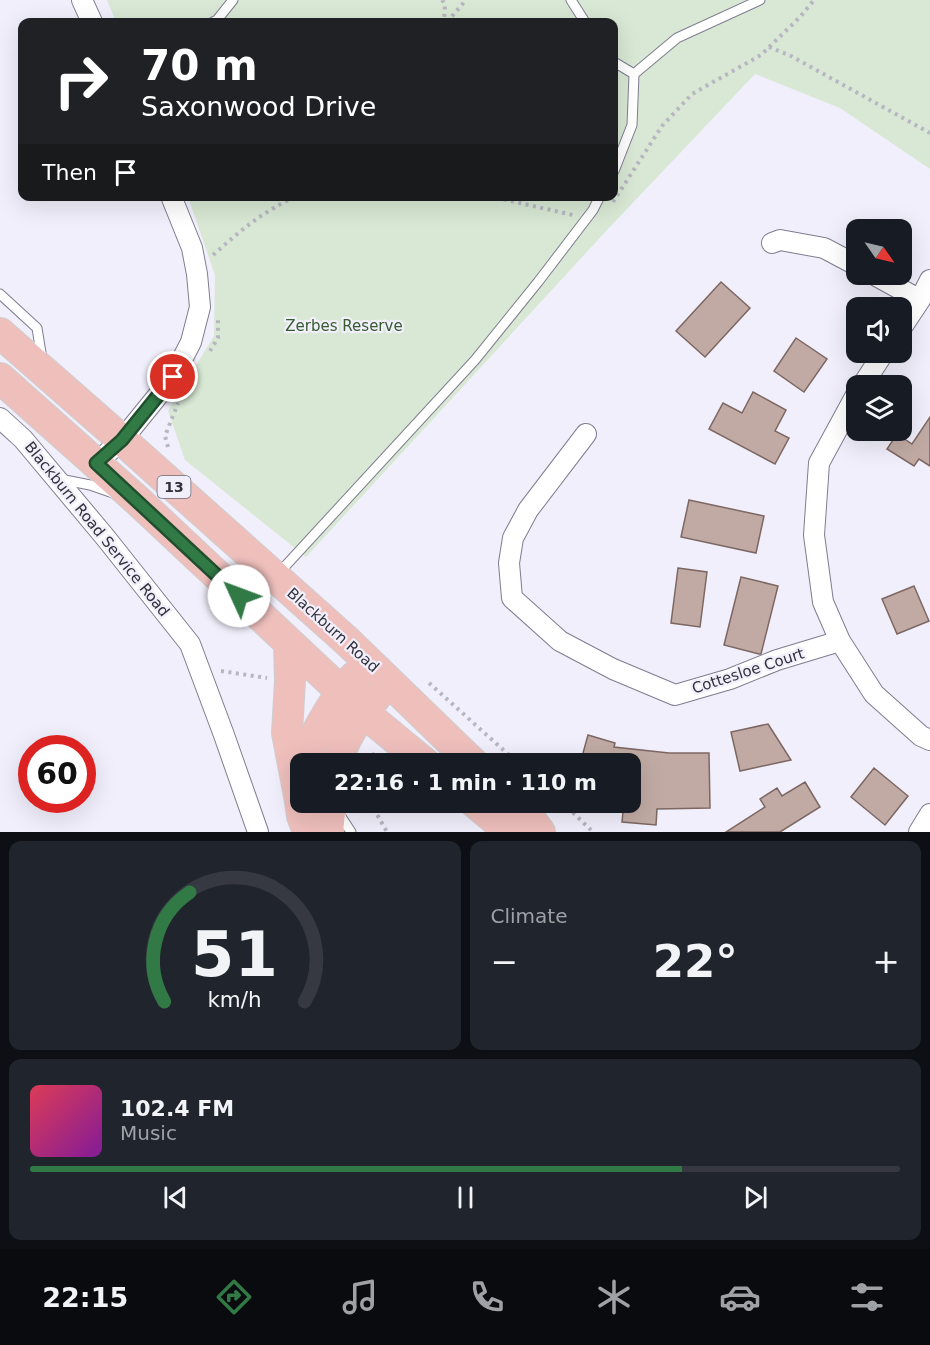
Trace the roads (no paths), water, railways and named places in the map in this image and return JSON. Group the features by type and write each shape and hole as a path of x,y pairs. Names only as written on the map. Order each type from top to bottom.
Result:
{"main road":[{"name":"Blackburn Road","path":"0,333 368,662 463,753"},
{"name":"13","path":"0,378 138,501 289,644"},
{"path":"289,644 290,681 287,733 292,753"},
{"path":"289,644 363,712 413,753"},
{"path":"312,753 325,718 341,692 368,662"},
{"path":"339,753 350,731 363,712 368,662"},
{"path":"302,813 308,832"},
{"path":"328,832 330,813"},
{"path":"487,813 510,832"},
{"path":"524,813 540,832"}],"street":[{"path":"82,0 90,18"},
{"path":"96,463 122,440 173,377 190,342 200,307 197,273 192,248 173,201"},
{"path":"772,243 780,240 824,248 846,260"},
{"path":"912,312 930,280"},
{"path":"893,285 920,300"},
{"path":"846,413 819,463 814,535 823,602 840,641 874,694 921,736 930,740"},
{"name":"Blackburn Road Service Road","path":"0,418 23,439 190,644 258,832"},
{"name":"Cottesloe Court","path":"586,434 528,510 513,538 509,563 512,598 560,641 613,669 675,695 730,679 777,660 840,641"},
{"path":"919,832 930,814"}],"lane":[{"path":"219,18 233,0"},
{"path":"571,0 582,18"},
{"path":"618,161 632,125 634,74 677,38 760,0"},
{"path":"618,64 634,74"},
{"path":"275,578 475,360 538,282 598,201"},
{"path":"0,294 37,328 44,372"},
{"path":"56,479 90,485 138,501"},
{"path":"338,813 351,832"}],"park label":[{"name":"Zerbes Reserve","path":"344,326"}]}
